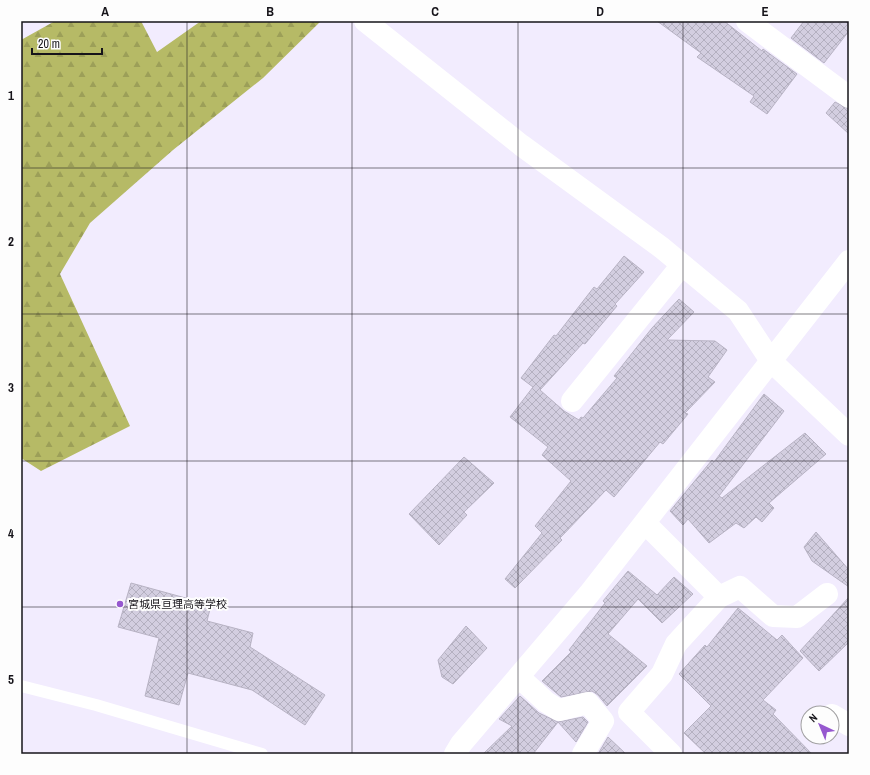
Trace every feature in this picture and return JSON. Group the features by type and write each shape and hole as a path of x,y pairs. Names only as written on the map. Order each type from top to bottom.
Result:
{"street":[{"path":"365,21 521,146 662,248 738,311 771,361 849,435"},
{"path":"747,21 849,97"},
{"path":"455,754 589,594 849,261"},
{"path":"572,401 682,264"},
{"path":"645,523 719,597"},
{"path":"671,754 630,712 662,674 676,644 719,597 740,587 773,616 797,617 827,594"},
{"path":"519,677 546,702 559,710 588,703 603,721 584,754"},
{"path":"840,720 849,725"}],"lane":[{"path":"21,686 96,705 262,754"}],"green space":[{"path":"55,21 141,21 157,52 201,21 321,21 263,78 173,150 90,223 60,274 130,426 41,471 21,458 21,40"}],"building":[{"path":"657,21 724,21 762,51 763,49 797,74 767,114 750,102 754,96 697,57 701,53"},
{"path":"804,21 849,21 849,31 824,63 791,38"},
{"path":"835,102 849,109 849,134 826,113"},
{"path":"624,256 644,272 615,304 617,306 585,344 583,343 540,390 564,411 579,420 581,417 583,418 617,378 614,376 652,328 679,299 694,312 667,340 715,341 727,350 708,377 715,382 685,413 688,414 663,444 660,442 614,497 606,490 560,538 562,540 515,588 505,579 542,533 535,526 571,481 542,455 548,447 510,417 533,387 521,378 594,287 597,289"},
{"path":"764,394 784,411 719,496 722,498 805,433 826,454 769,503 774,508 762,522 756,517 744,528 736,523 709,543 688,519 683,525 670,511 712,460 714,462"},
{"path":"464,457 494,483 464,512 467,515 439,545 409,514"},
{"path":"816,532 849,570 849,587 812,561 804,547"},
{"path":"628,571 657,595 674,577 693,594 662,623 638,599 608,634 647,666 607,706 598,695 592,691 561,697 542,681 571,652 569,650 605,603 603,601"},
{"path":"131,583 211,605 207,621 253,633 250,647 325,695 305,725 252,690 188,673 179,705 145,696 159,638 118,627"},
{"path":"849,597 849,642 819,671 800,651"},
{"path":"738,608 777,640 782,635 803,658 763,700 776,710 773,714 800,742 800,745 803,745 812,754 706,754 684,733 711,706 679,674 705,645 707,647"},
{"path":"466,626 487,648 453,684 442,677 438,660"},
{"path":"520,696 539,713 558,722 533,754 483,754 512,726 499,719"},
{"path":"583,717 588,722 576,742 558,722"},
{"path":"608,737 626,754 598,754"}],"place":[{"name":"宮城県亘理高等学校","path":"120,604"}]}
